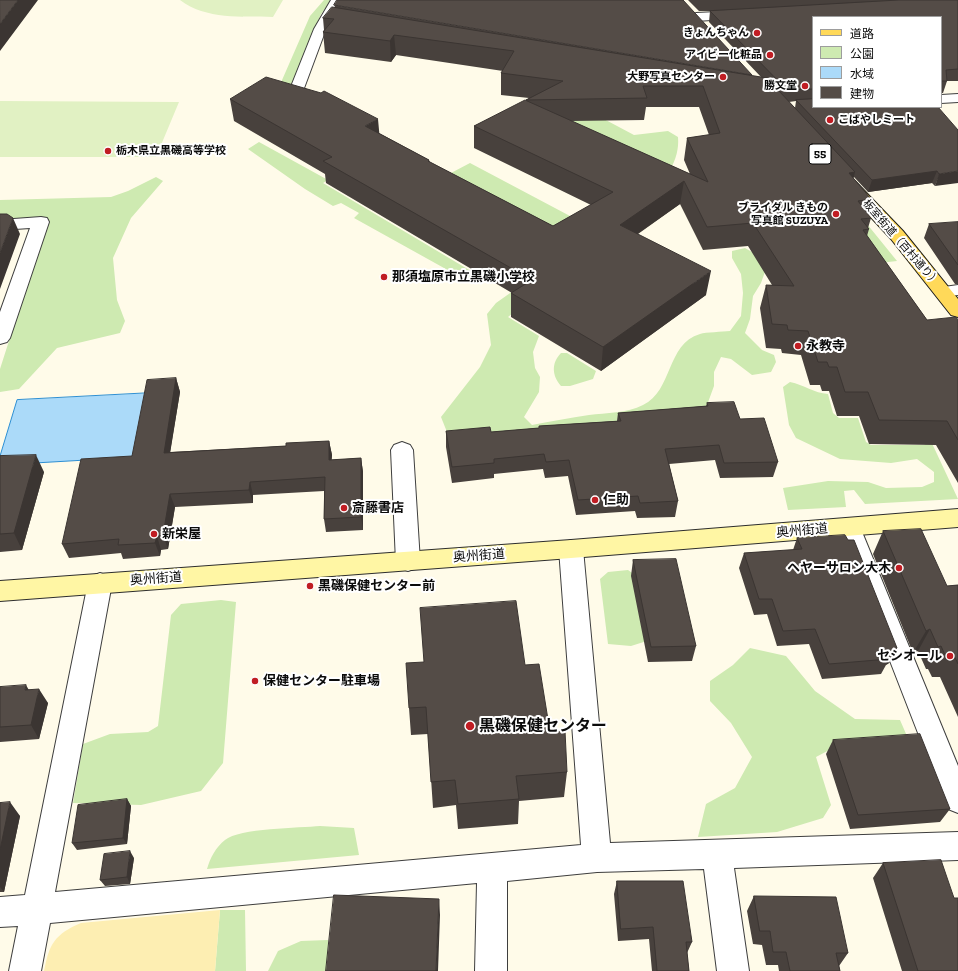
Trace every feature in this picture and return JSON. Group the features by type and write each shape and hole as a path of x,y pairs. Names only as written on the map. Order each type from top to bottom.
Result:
{"main road":[{"name":"板室街道（百村通り）","path":"837,172 950,291 958,310"},
{"name":"奥州街道","path":"0,591 408,562 958,518"}],"street":[{"path":"293,99 308,56 325,20 337,0"},
{"path":"696,18 751,14"},
{"path":"325,20 341,22"},
{"path":"942,98 958,98"},
{"path":"0,225 41,222 0,338"},
{"path":"402,450 408,562"},
{"path":"849,527 958,800"},
{"path":"572,549 597,858"},
{"path":"25,971 100,583"},
{"path":"0,912 492,869 597,858 958,846"},
{"path":"717,855 733,971"},
{"path":"491,971 492,869"}],"green space":[{"path":"180,0 283,0 273,17 225,16 213,14 201,11"},
{"path":"324,0 332,0 321,14 288,96 279,87 310,16"},
{"path":"0,101 179,102 156,157 0,157"},
{"path":"536,104 602,118 634,135 668,131 678,137 677,154 674,162 670,170"},
{"path":"259,142 328,180 323,183 481,277 471,283 354,218 359,213 341,203 333,206 305,189 248,149"},
{"path":"470,163 574,219 550,236 488,192 451,173"},
{"path":"156,177 163,181 131,218 113,258 117,300 125,321 120,333 57,348 19,389 0,392 0,369 46,225 46,218 0,220 0,200 111,197 128,191"},
{"path":"867,224 897,261 862,265 855,226"},
{"path":"745,248 759,256 767,266 761,283 753,296 750,319 745,333 762,350 774,355 776,362 771,372 752,375 731,359 721,357 714,372 714,386 703,416 472,442 447,432 441,417 480,367 491,345 487,314 496,303 513,291 530,299 508,317 539,336 533,352 535,368 540,377 539,392 524,417 532,425 589,415 623,411 637,408 653,398 660,389 681,347 689,339 703,333 730,331 741,316 743,293 741,274 732,258 732,251"},
{"path":"887,347 958,499 865,504 854,490 844,491 846,507 788,510 783,488 828,481 868,482 886,488 922,487 934,482 934,472 917,459 891,463 840,459 796,438 789,425 783,387 790,382 828,394 833,413 839,418 858,418 866,442 871,445 925,445 904,400"},
{"path":"561,353 567,353 596,371 593,379 570,386 561,386 554,374 554,365"},
{"path":"628,570 645,582 650,640 631,646 608,644 600,579 608,572"},
{"path":"221,600 236,602 223,763 201,791 141,805 73,803 83,744 110,734 148,732 158,726 171,615 181,604"},
{"path":"750,648 786,656 815,691 855,719 900,720 910,743 835,747 816,757 831,805 823,818 777,832 698,837 706,804 735,788 752,757 731,723 710,701 710,681 733,665"},
{"path":"320,826 354,828 359,855 207,869 216,849 225,840 232,836 256,831"},
{"path":"220,910 245,910 246,971 215,971"},
{"path":"328,940 328,971 268,971 278,951 301,941"}],"sand":[{"path":"220,910 215,971 44,971 48,954 55,941 65,931 81,923"}],"water":[{"path":"151,393 138,457 0,465 0,456 17,400"}],"building":[{"path":"0,0 18,0 0,24"},
{"path":"337,0 683,0 752,75 334,5"},
{"path":"899,0 958,0 958,69 946,70 947,81 942,81 942,16 812,16 812,89 787,90 710,11"},
{"path":"332,7 767,78 775,90 779,91 855,172 849,173 871,199 858,201 871,218 861,219 869,229 863,230 927,320 956,317 958,320 958,440 947,421 879,420 868,392 845,392 837,367 829,367 827,362 818,362 808,331 788,330 787,325 772,324 766,285 794,286 753,223 707,227 684,181 620,225 711,271 603,347 511,293 532,280 323,161 332,157 230,99 266,77 321,93 324,91 378,119 365,126 429,160 428,161 553,226 613,192 474,126 525,100 708,182 687,138 720,133 703,86 643,86 647,98 526,100 563,81 501,73 514,51 394,35 390,41 323,32 334,19 323,18"},
{"path":"812,99 812,108 939,108 958,130 958,171 939,174 937,171 872,180 796,100"},
{"path":"0,214 7,214 13,218 0,253"},
{"path":"958,222 958,265 929,224"},
{"path":"176,378 164,453 286,446 286,443 329,441 329,460 361,458 361,517 324,519 325,477 250,482 249,490 170,494 163,535 157,536 155,543 118,545 119,539 62,544 81,459 132,456 147,380"},
{"path":"734,402 740,419 764,418 778,462 724,463 719,445 665,449 678,501 640,503 638,496 578,500 569,460 546,462 544,454 494,459 494,463 452,467 446,431 490,427 491,432 539,428 539,426 621,421 618,413 708,406 707,403"},
{"path":"36,455 14,533 0,534 0,456"},
{"path":"921,529 947,586 958,585 958,664 954,655 945,655 941,646 938,647 930,629 926,631 883,531"},
{"path":"845,535 848,540 854,540 897,648 887,653 889,659 829,664 815,629 783,631 772,599 759,599 744,553 802,549 797,538"},
{"path":"676,559 696,646 651,647 633,560"},
{"name":"黒磯保健センター","path":"516,601 525,665 539,664 550,732 565,731 567,772 516,776 519,799 458,804 455,780 431,782 426,707 409,708 406,663 424,662 420,608"},
{"path":"26,685 25,690 39,689 31,725 0,727 0,687"},
{"path":"920,734 950,809 858,815 833,740"},
{"path":"127,799 123,838 72,843 78,805"},
{"path":"10,802 0,850 0,803"},
{"path":"130,851 127,877 100,880 104,854"},
{"path":"941,860 954,898 958,898 958,971 918,971 883,863"},
{"path":"617,881 683,881 692,942 686,942 689,971 657,971 653,927 621,929"},
{"path":"334,895 439,899 436,971 326,971"},
{"path":"754,896 836,897 848,953 836,953 840,971 790,971 786,952 773,952 770,931 760,931"}],"place":[{"name":"きょんちゃん","path":"757,33"},
{"name":"アイビー化粧品","path":"770,55"},
{"name":"大野写真センター","path":"723,77"},
{"name":"勝文堂","path":"805,86"},
{"name":"こばやしミート","path":"830,120"},
{"name":"栃木県立黒磯高等学校","path":"108,151"},
{"name":"ブライダル きもの 写真館 SUZUYA","path":"836,214"},
{"name":"那須塩原市立黒磯小学校","path":"384,277"},
{"name":"永教寺","path":"798,346"},
{"name":"仁助","path":"595,500"},
{"name":"斎藤書店","path":"344,508"},
{"name":"新栄屋","path":"154,534"},
{"name":"ヘヤーサロン大木","path":"899,568"},
{"name":"黒磯保健センター前","path":"310,586"},
{"name":"セシオール","path":"950,656"},
{"name":"保健センター駐車場","path":"255,681"},
{"name":"黒磯保健センター","path":"470,726"}]}
